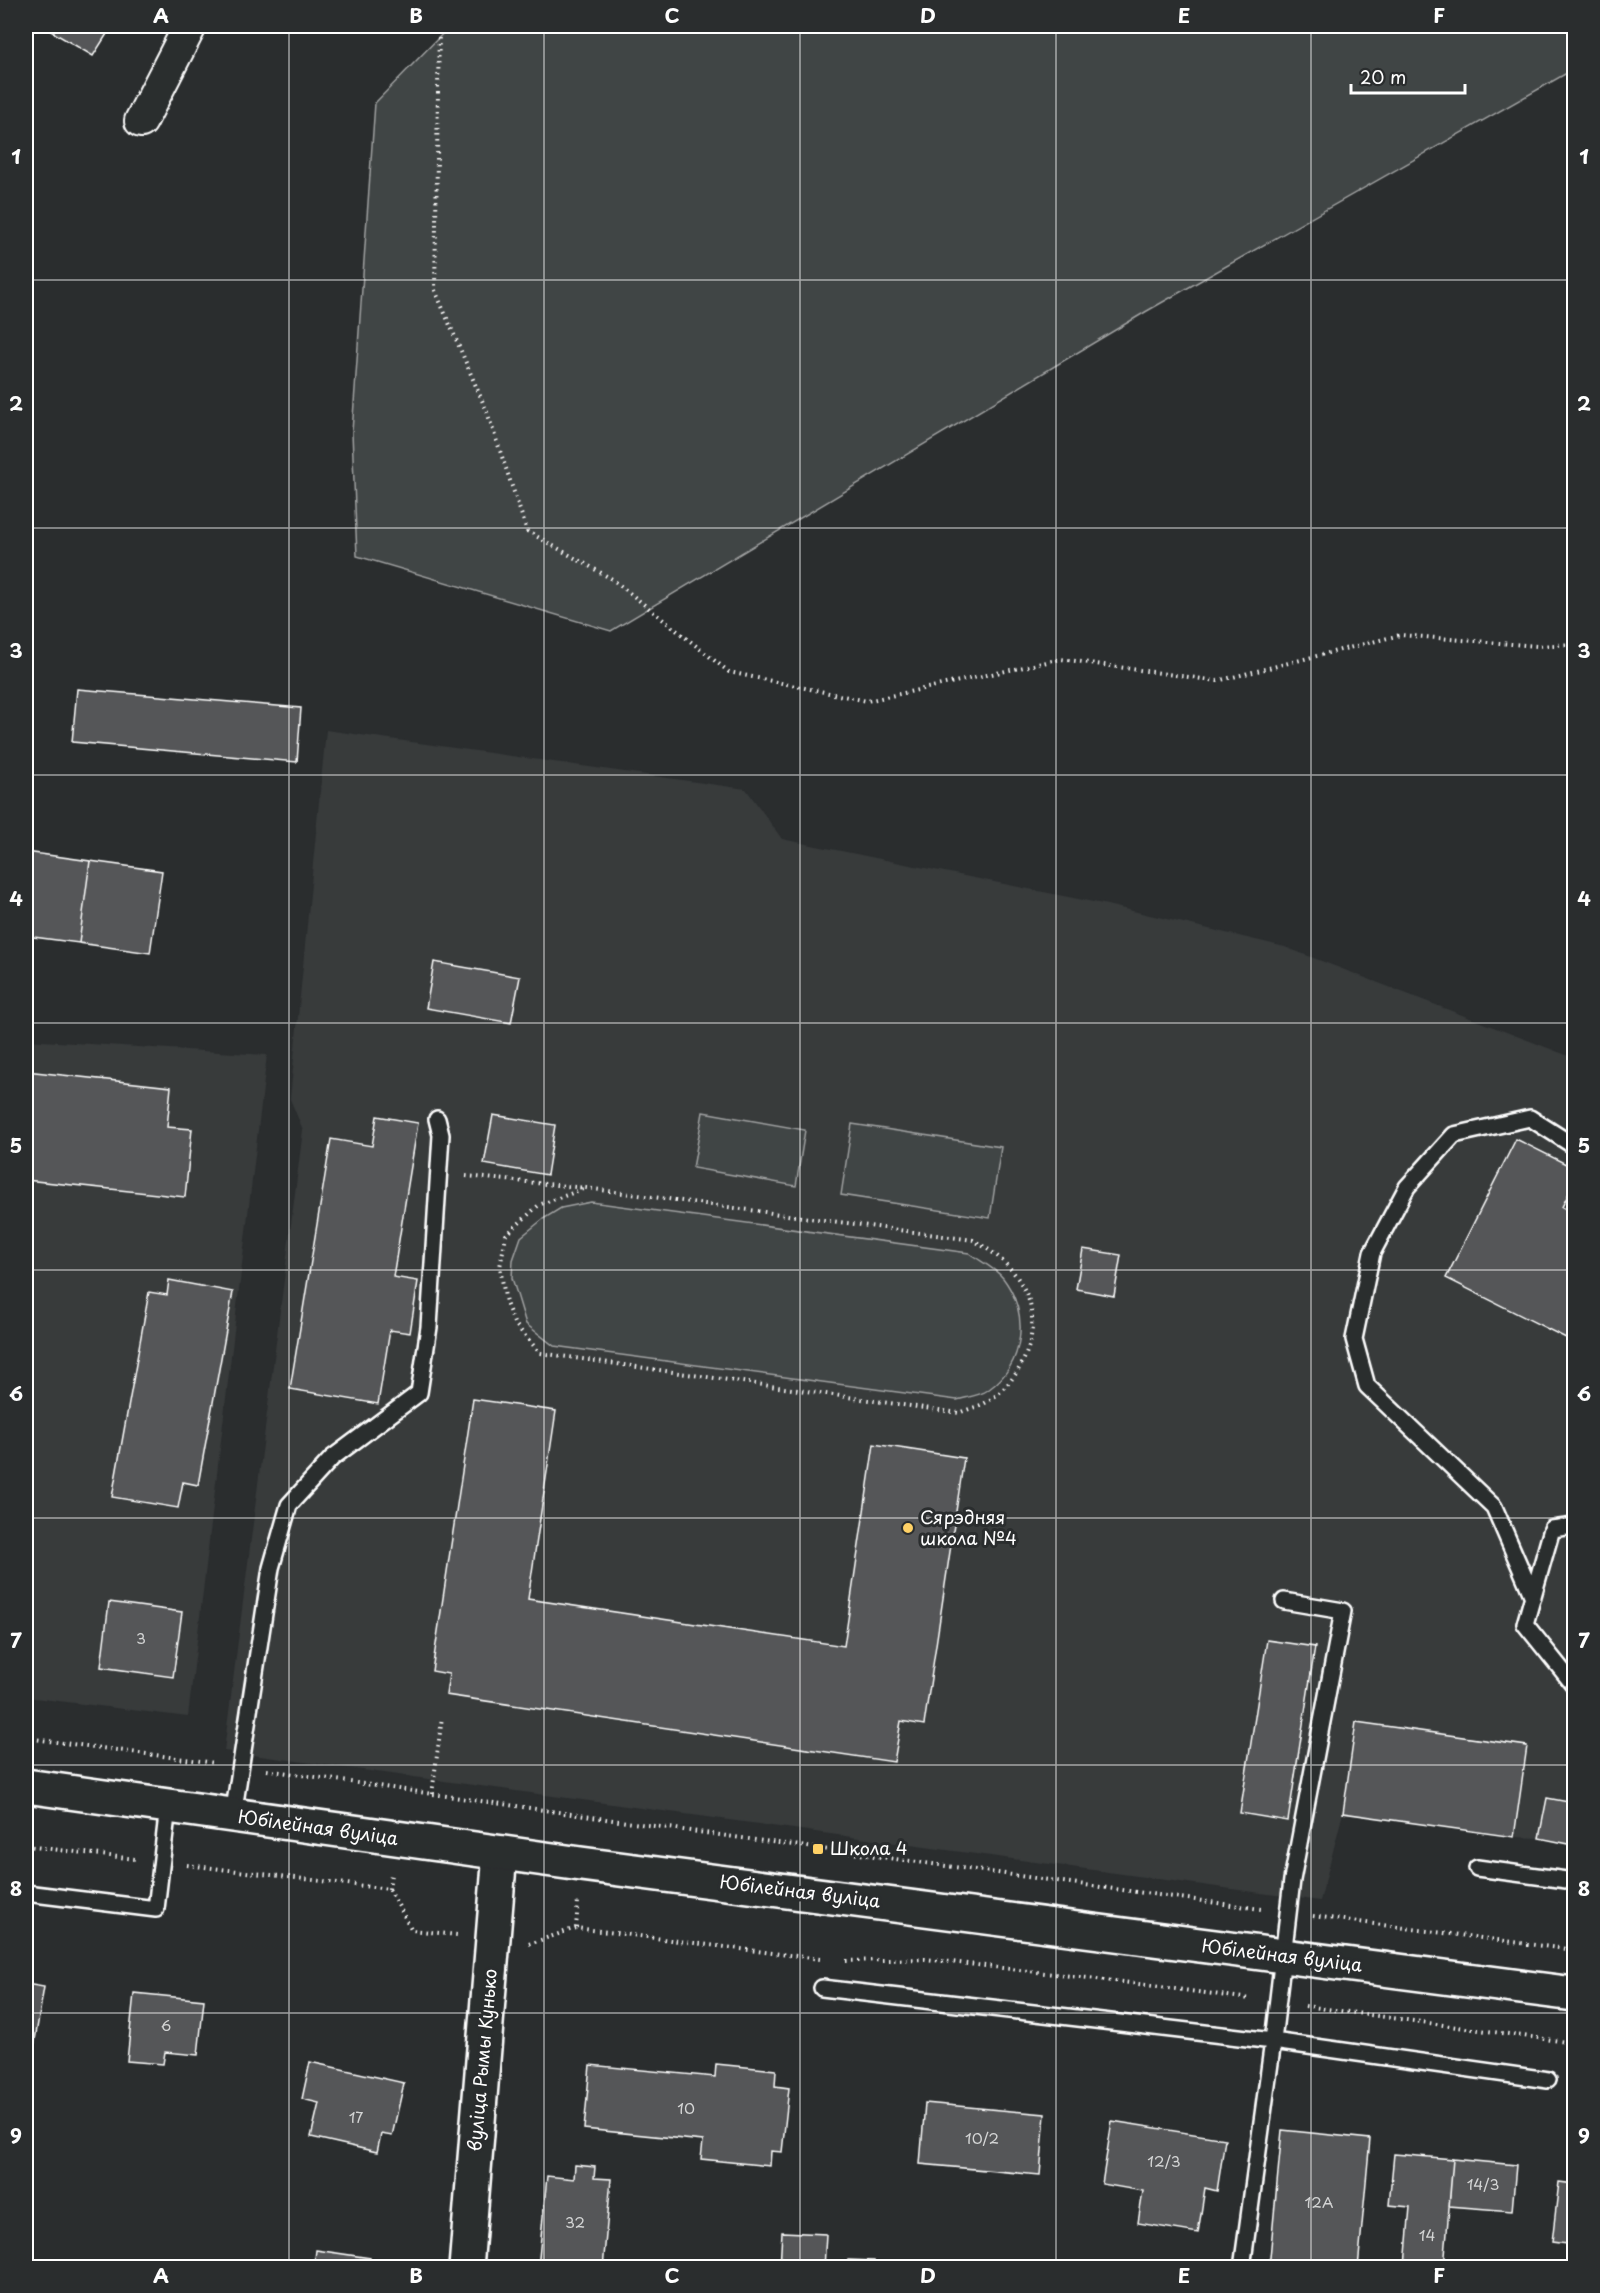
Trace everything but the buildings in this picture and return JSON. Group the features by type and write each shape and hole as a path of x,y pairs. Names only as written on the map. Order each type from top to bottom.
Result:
{"main road":[{"name":"Юбілейная вуліца","path":"26,1786 500,1853 1575,1994"},
{"name":"вуліца Рымы Кунько","path":"466,2268 500,1853"}],"street":[{"path":"141,121 190,26"}],"lane":[{"path":"1533,1597 1494,1507 1367,1386 1354,1339 1372,1253 1407,1187 1454,1134 1530,1118 1575,1146"},
{"path":"233,1816 271,1568 289,1505 332,1458 419,1393 429,1327 441,1135 437,1119"},
{"path":"1575,1526 1552,1529 1525,1624 1575,1685"},
{"path":"1242,2268 1273,2041 1287,1913 1343,1611 1284,1601"},
{"path":"26,1893 156,1909 168,1807"},
{"path":"1477,1868 1575,1881"},
{"path":"822,1989 1273,2041 1548,2080"}],"path":[{"path":"439,26 435,290 487,412 526,531 612,579 729,672 867,701 1061,659 1217,681 1400,635 1537,646 1575,644"},
{"path":"439,1174 586,1188 973,1240 998,1255 1024,1287 1033,1316 1029,1350 1013,1378 986,1403 959,1413 540,1353 514,1323 506,1303 500,1267 506,1235 539,1205 586,1188"},
{"path":"432,1794 442,1717"},
{"path":"26,1738 1287,1913 1575,1950"},
{"path":"26,1846 389,1889 412,1930 529,1944 576,1928 824,1959"},
{"path":"836,1961 925,1959 1131,1983 1575,2043"}],"shaded area":[{"path":"450,26 1574,26 1574,69 1147,311 611,631 357,556 352,432 375,103"},
{"path":"326,730 746,789 782,839 1103,904 1285,947 1574,1058 1574,1845 1539,1838 1514,1837 1343,1813 1320,1901 224,1751 303,1130 290,1099"},
{"path":"26,1040 267,1055 188,1717 26,1697"},
{"path":"703,1112 805,1130 796,1186 693,1168"},
{"path":"852,1124 1001,1147 990,1218 841,1195"},
{"path":"591,1202 969,1253 1000,1274 1012,1292 1020,1322 1020,1338 1016,1353 1010,1367 988,1390 957,1400 554,1346 526,1324 512,1278 513,1260 521,1237 543,1219 561,1208"}],"place":[{"name":"Сярэдняя школа №4","path":"908,1528"},
{"name":"Школа 4","path":"818,1849"}]}
